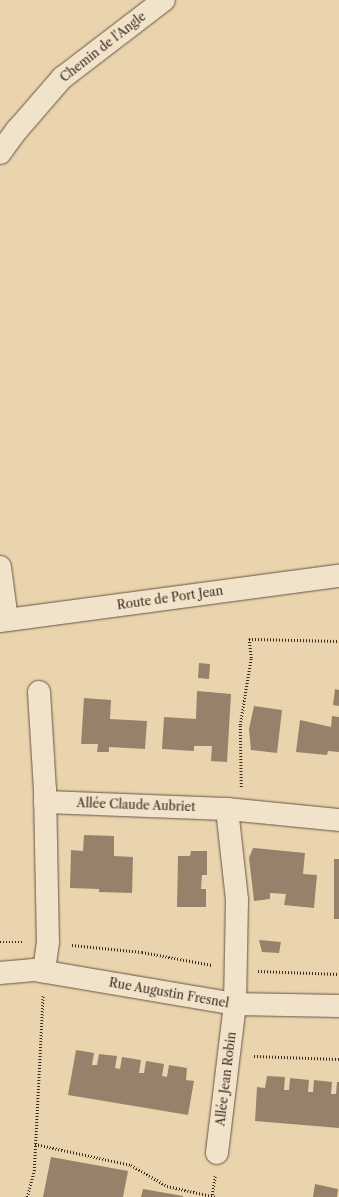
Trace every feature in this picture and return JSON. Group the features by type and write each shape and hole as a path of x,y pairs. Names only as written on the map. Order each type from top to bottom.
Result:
{"street":[{"name":"Chemin de l'Angle","path":"0,153 17,130 62,78 164,0"},
{"path":"0,567 4,620"},
{"name":"Route de Port Jean","path":"4,620 339,576"},
{"path":"39,692 45,802 48,942 44,972"},
{"name":"Allée Claude Aubriet","path":"45,802 234,809 339,820"},
{"path":"234,809 237,900 235,1004"},
{"name":"Rue Augustin Fresnel","path":"0,973 34,970 235,1004 339,1006"},
{"name":"Allée Jean Robin","path":"217,1153 235,1004"}],"path":[{"path":"234,809 240,725 251,658 249,639 339,641"},
{"path":"0,942 48,942 142,952 236,970 339,974"},
{"path":"27,1197 34,1171 44,972"},
{"path":"229,1055 339,1059"},
{"path":"35,1144 131,1165 167,1186 216,1197"}],"building":[{"path":"199,663 210,664 209,679 198,678"},
{"path":"335,689 339,690 339,706 333,705"},
{"path":"197,691 231,694 227,762 211,761 212,746 194,746 194,751 162,749 164,717 196,719"},
{"path":"84,698 111,700 110,719 147,721 145,749 109,747 109,752 97,752 98,744 81,744"},
{"path":"254,706 282,710 277,753 251,750 249,729"},
{"path":"332,716 339,717 339,752 328,751 327,755 296,752 300,720 331,727"},
{"path":"84,835 114,836 114,856 133,857 132,893 99,892 99,889 70,888 71,850 83,851"},
{"path":"253,848 305,853 303,874 317,875 314,908 284,905 286,894 270,893 270,899 254,901 249,858"},
{"path":"191,851 207,851 207,875 202,875 201,889 206,889 206,907 177,907 178,856 190,856"},
{"path":"334,859 339,859 339,919 334,919"},
{"path":"259,940 281,942 279,953 262,952"},
{"path":"76,1050 94,1053 92,1065 97,1065 99,1054 117,1056 115,1068 120,1069 122,1057 141,1060 139,1073 144,1073 146,1061 164,1064 162,1076 167,1077 169,1065 187,1068 186,1080 194,1081 188,1115 68,1095"},
{"path":"267,1076 285,1077 284,1090 289,1090 290,1078 309,1080 308,1092 313,1092 314,1080 332,1082 331,1094 336,1094 337,1082 339,1082 339,1128 255,1121 257,1087 265,1088"},
{"path":"51,1157 128,1171 123,1197 43,1197"},
{"path":"315,1184 338,1189 337,1197 313,1197"},
{"path":"143,1189 183,1196 183,1197 141,1197"}]}
